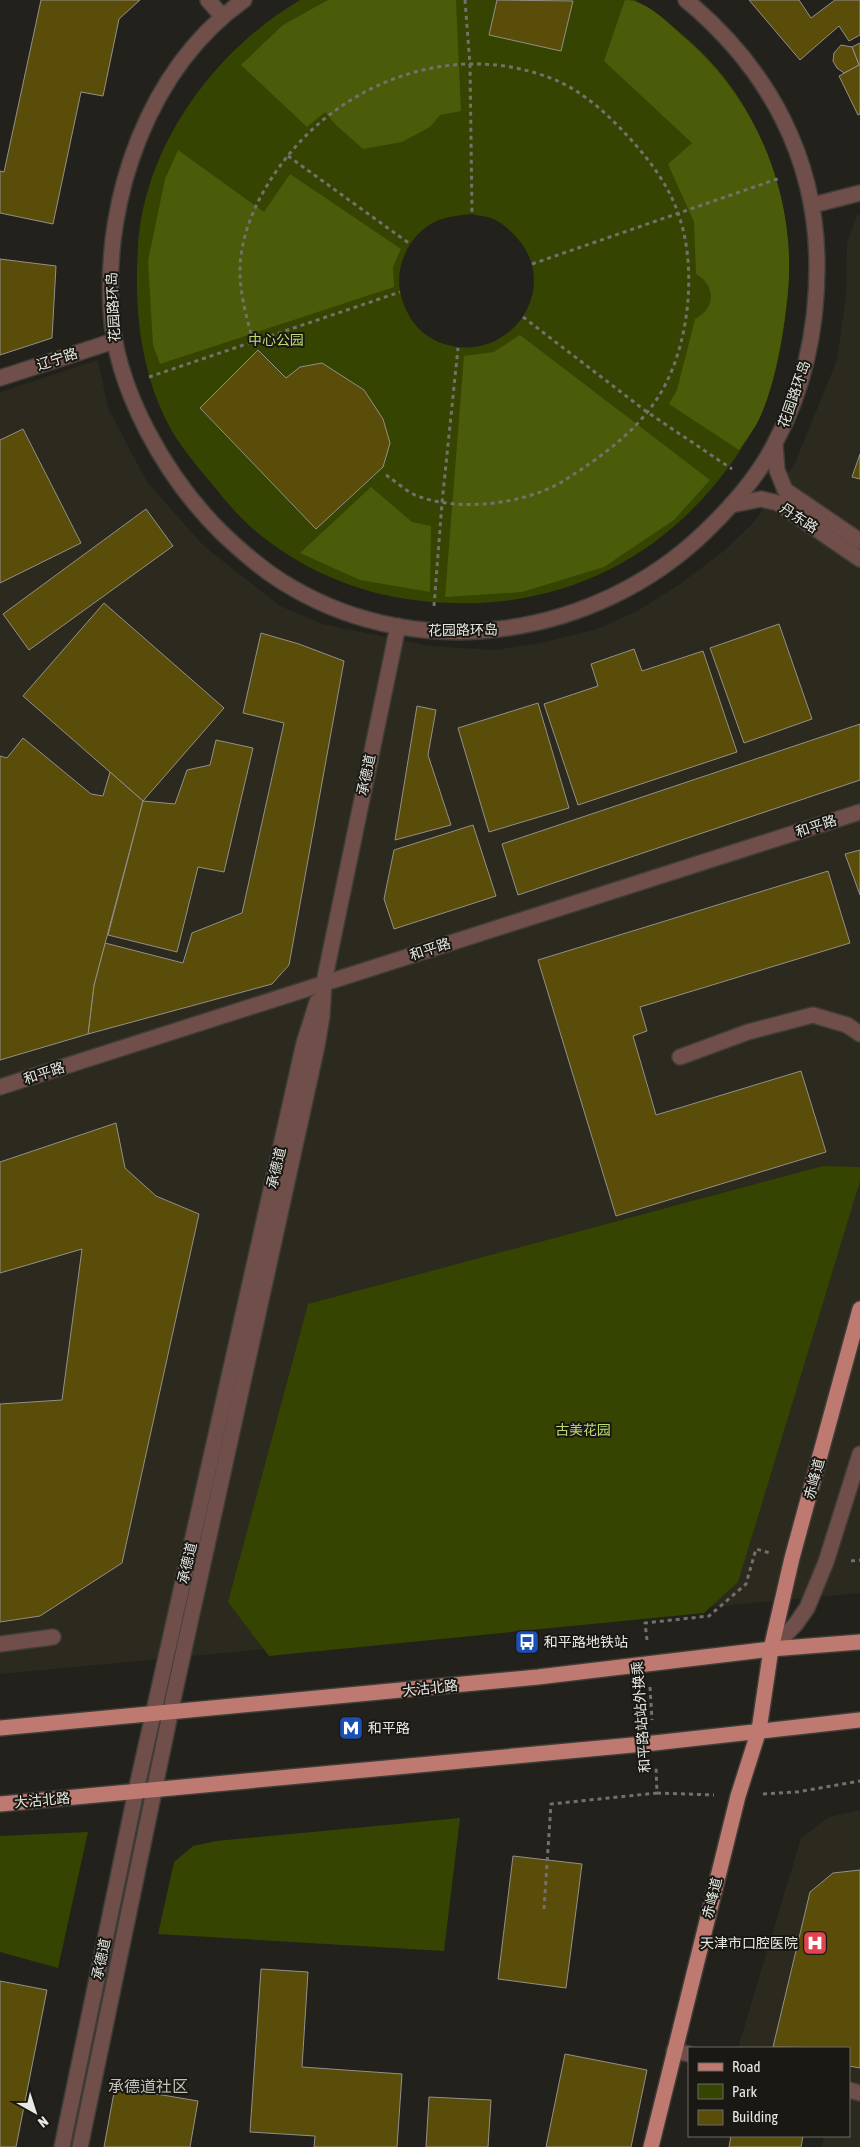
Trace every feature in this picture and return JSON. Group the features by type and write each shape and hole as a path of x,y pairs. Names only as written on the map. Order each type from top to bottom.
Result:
{"main road":[{"name":"赤峰道","path":"651,2147 681,2052 738,1796 759,1730 771,1649 792,1558 860,1309"},
{"name":"大沽北路","path":"0,1728 170,1713 648,1665 771,1649 860,1642"},
{"name":"大沽北路","path":"0,1804 654,1742 860,1720"}],"street":[{"path":"208,0 222,16"},
{"name":"花园路环岛","path":"244,0 222,16 189,52 164,90 129,164 122,192 111,261 110,288 114,340 126,385 141,419 172,470 215,526 260,566 291,588 329,606 365,618 398,626 430,631 478,632 514,628 551,620 585,609 646,579 696,540 748,485 774,445 798,388 814,326 817,300 817,247 813,205 804,170 794,140 779,109 761,81 739,51 709,19 686,0"},
{"path":"813,205 860,193"},
{"name":"辽宁路","path":"0,378 114,340"},
{"name":"丹东路","path":"774,445 777,470 785,490 860,541"},
{"name":"丹东路","path":"731,505 761,499 778,503 860,559"},
{"name":"承德道","path":"62,2147 136,1791 302,1053 324,982 398,626"},
{"name":"和平路","path":"0,1087 860,812"},
{"name":"承德道","path":"80,2147 170,1713 318,1046 324,982"},
{"path":"680,1057 748,1032 813,1015 847,1025 860,1034"},
{"path":"771,1649 795,1625 807,1608 826,1562 860,1454"},
{"path":"0,1644 53,1637"}],"path":[{"path":"465,0 470,65 472,214"},
{"path":"253,342 242,293 241,253 246,232 263,193 288,156 324,120 374,86 397,76 422,70 470,65 491,65 529,72 560,82 587,99 616,124 643,153 663,183 678,213 683,232 688,270 684,335 671,373 662,390 647,412 621,441 554,486 538,492 503,501 474,505 442,502 414,494 386,475"},
{"path":"288,156 410,244"},
{"path":"532,264 804,170"},
{"path":"149,377 400,292"},
{"path":"523,317 647,412 739,474"},
{"path":"430,631 458,348"},
{"name":"和平路站站外换乘","path":"544,1909 552,1804 657,1792 645,1623 709,1616 746,1584 756,1549 792,1558"},
{"path":"826,1562 860,1560"}],"shaded area":[{"path":"860,214 860,1593 0,1674 0,392 98,360 108,408 147,482 205,547 280,606 323,624 430,646 495,650 540,643 597,629 637,611 680,584 725,550 754,522 795,463 837,360 846,295 847,243 857,215"},
{"name":"天津市口腔医院","path":"860,1810 860,2147 822,2147 824,2137 850,2137 850,2047 738,2047 801,1838 829,1817"}],"green space":[{"name":"中心公园","path":"300,0 635,0 669,23 690,41 719,71 737,95 753,122 766,150 784,210 789,272 787,303 780,350 773,382 762,412 726,471 692,510 654,542 612,568 567,587 519,599 468,603 414,600 392,596 370,591 328,576 307,566 269,542 236,512 176,438 158,401 145,358 141,336 138,314 137,269 143,209 154,173 169,138 189,105 213,74 239,46 269,21","holes":["472,214 495,220 518,239 530,259 534,279 531,299 522,317 509,332 491,343 471,347 448,345 432,339 413,322 405,307 399,287 401,264 411,242 428,226 439,220"]},
{"path":"328,0 456,0 461,111 440,115 430,127 402,142 363,149 336,125 325,112 307,127 241,65 283,25"},
{"path":"625,0 642,4 658,14 709,61 729,85 746,110 760,137 772,165 781,195 789,256 789,281 782,335 774,376 766,403 756,425 739,450 669,404 677,390 695,319 707,309 711,297 707,285 696,274 694,222 668,164 692,143 604,61"},
{"path":"178,150 264,212 290,174 401,249 393,267 394,287 160,364 153,345 148,261 165,179"},
{"path":"520,335 710,480 674,520 604,567 522,592 445,597 464,356 494,352"},
{"path":"371,487 412,522 431,526 430,592 360,580 300,553"},
{"name":"古美花园","path":"823,1166 860,1167 860,1181 738,1582 704,1613 269,1656 228,1602 308,1304"},
{"path":"460,1818 444,1951 158,1934 174,1862 193,1846 216,1841"},
{"path":"88,1832 58,1968 0,1952 0,1836"}],"building":[{"path":"41,0 140,0 119,19 103,96 81,92 53,224 0,213 0,171 4,172"},
{"path":"497,0 573,1 561,51 489,35"},
{"path":"749,0 799,0 811,18 835,0 860,0 860,35 849,41 839,26 800,60"},
{"path":"860,43 860,114 858,115 839,76 859,65 852,47"},
{"path":"841,45 852,47 859,65 844,73 837,68 833,61 834,53"},
{"path":"0,259 56,266 52,338 0,355"},
{"path":"258,350 286,378 300,367 322,363 364,390 383,419 390,443 383,467 316,529 200,408"},
{"path":"23,429 81,543 0,583 0,440"},
{"path":"860,454 860,479 852,477"},
{"path":"146,509 173,546 29,650 3,614"},
{"path":"104,603 224,708 143,801 23,696"},
{"path":"779,624 812,719 744,743 710,648"},
{"path":"261,633 299,644 344,661 289,965 272,984 88,1034 94,985 105,943 183,963 192,933 242,913 284,723 243,713"},
{"path":"634,649 642,671 703,651 737,752 578,805 544,704 598,686 591,664"},
{"path":"538,703 569,808 489,832 458,728"},
{"path":"417,706 436,710 428,755 451,825 395,840"},
{"path":"860,724 860,780 518,895 502,844"},
{"path":"23,738 91,794 103,796 110,772 143,801 94,985 88,1034 0,1060 0,756 7,758"},
{"path":"216,740 253,748 224,872 198,867 177,952 108,935 143,801 175,804 187,770 210,765"},
{"path":"473,825 496,896 394,929 384,899 394,850"},
{"path":"860,850 860,895 845,854"},
{"path":"828,871 850,943 640,1007 647,1031 633,1036 656,1115 801,1071 826,1152 616,1216 538,960"},
{"path":"116,1123 125,1168 156,1196 199,1214 122,1563 40,1616 0,1622 0,1404 62,1400 82,1249 0,1273 0,1162"},
{"path":"513,1856 582,1864 566,1988 498,1979"},
{"path":"860,1870 860,2068 850,2066 850,2047 773,2047 810,1892 833,1873"},
{"path":"261,1969 308,1972 302,2067 402,2074 397,2147 314,2147 315,2136 250,2132"},
{"path":"0,1981 47,1990 16,2147 0,2147"},
{"path":"565,2054 647,2070 631,2147 546,2147"},
{"path":"115,2087 198,2101 190,2147 104,2147"},
{"path":"429,2097 491,2100 488,2147 426,2147"},
{"path":"731,2137 803,2137 801,2147 729,2147"}],"place":[{"name":"和平路地铁站","path":"527,1642"},
{"name":"和平路","path":"351,1728"},
{"name":"天津市口腔医院","path":"815,1943"}],"district":[{"name":"承德道社区","path":"148,2086"}]}
